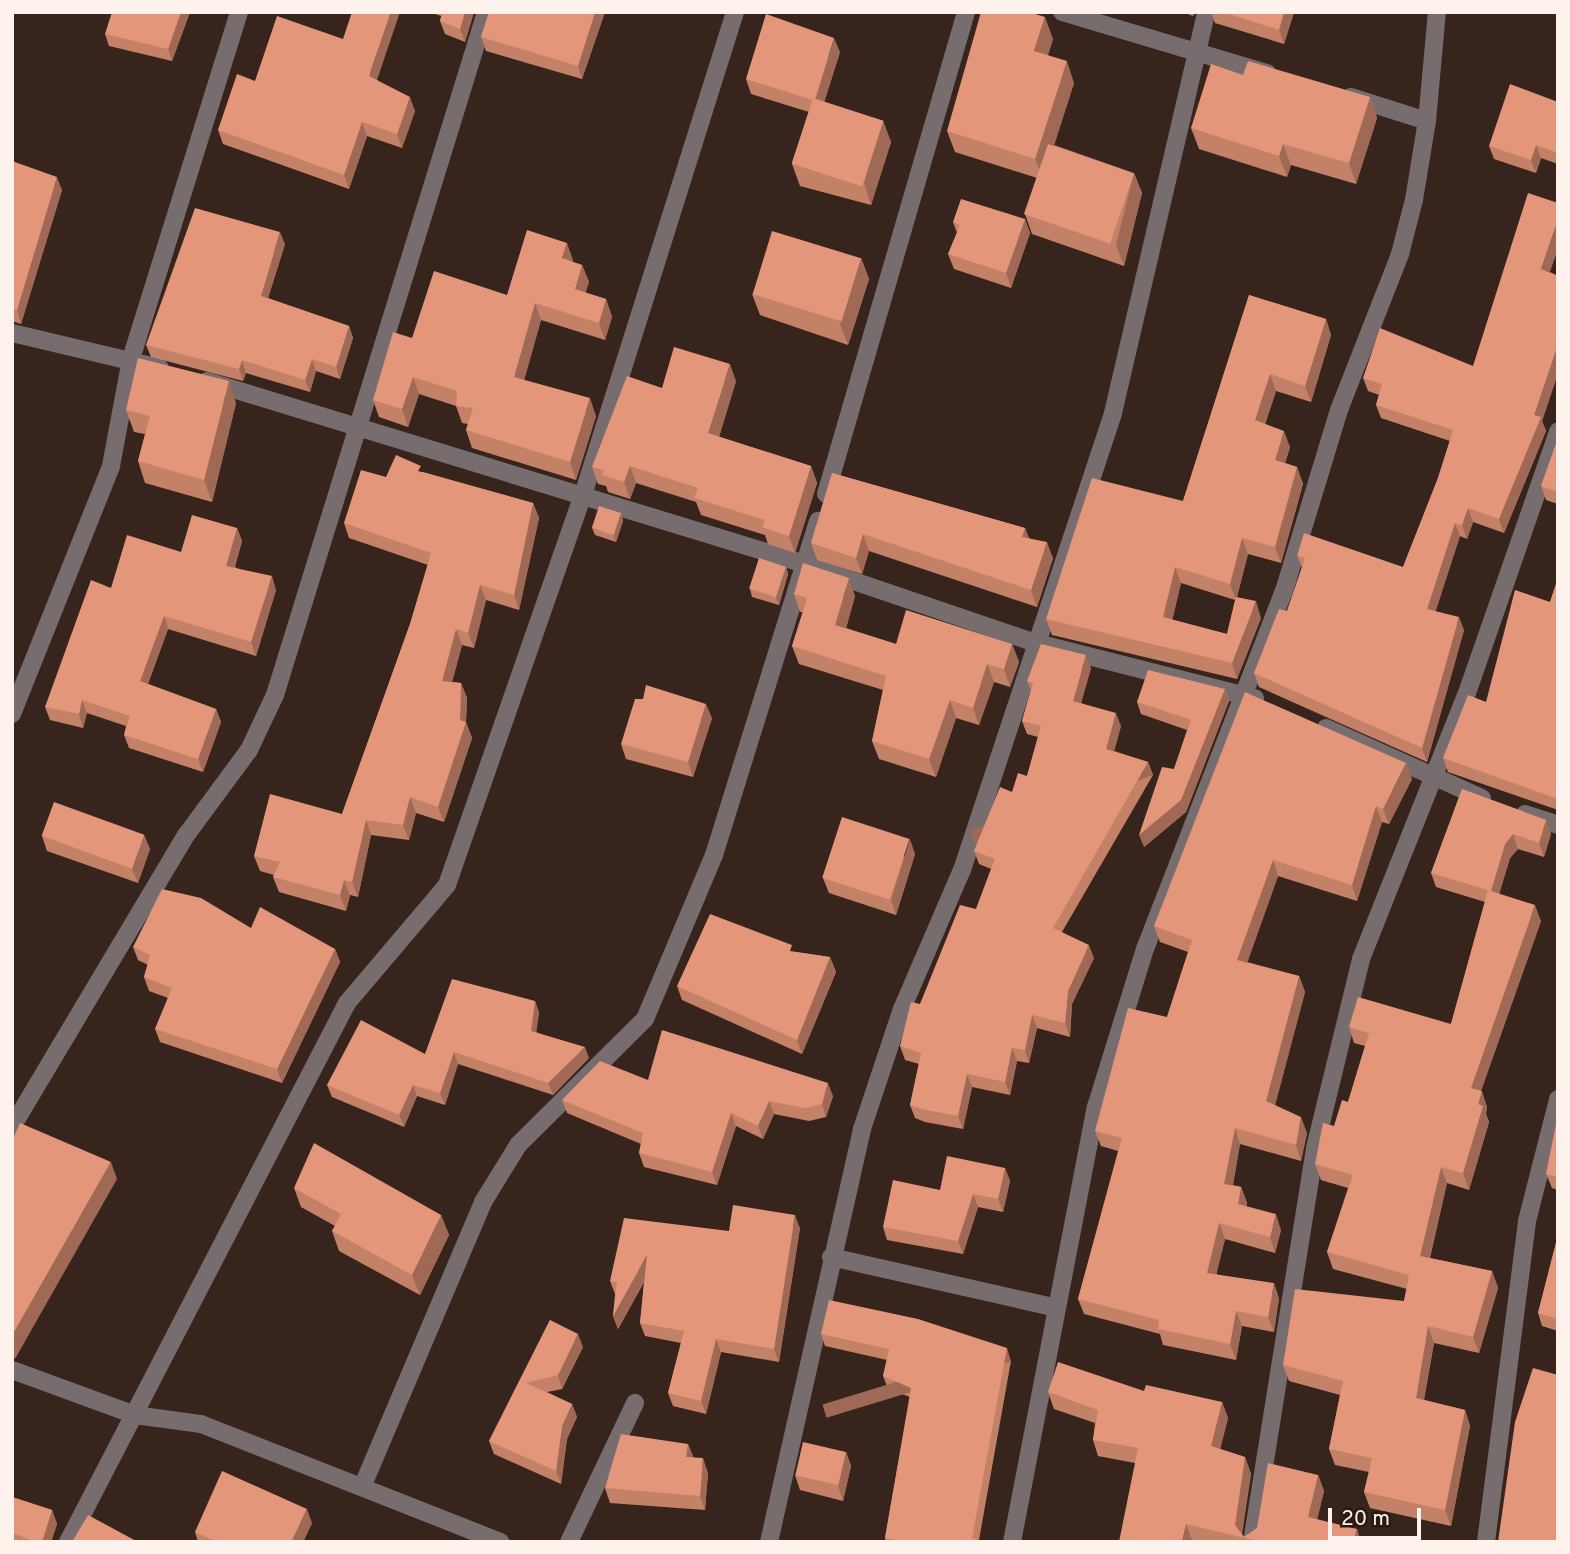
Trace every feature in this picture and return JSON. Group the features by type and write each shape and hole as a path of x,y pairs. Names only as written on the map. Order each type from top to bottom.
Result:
{"street":[{"path":"12,714 111,466 131,359 239,12"},
{"path":"12,1127 187,834 249,750 297,635 486,12"},
{"path":"68,1542 347,1003 447,885 583,495 735,12"},
{"path":"363,1485 483,1202 534,1128 645,1020 714,855 805,564 966,12"},
{"path":"1062,12 1289,79"},
{"path":"769,1542 831,1257 890,1045 962,870 1032,642 1113,412 1206,12"},
{"path":"1012,1542 1052,1307 1096,1107 1140,963 1284,591 1339,410 1400,254 1427,121 1437,12"},
{"path":"1328,90 1427,121"},
{"path":"12,333 131,359 363,424 805,564 1032,642 1245,693 1270,704"},
{"path":"1252,1542 1315,1148 1361,958 1430,778 1467,693 1558,431"},
{"path":"1307,720 1402,758 1430,778 1558,825"},
{"path":"1486,1542 1527,1221 1558,1099"},
{"path":"831,1257 1052,1307"},
{"path":"12,1370 135,1415 201,1424 363,1485 501,1542"},
{"path":"569,1542 635,1403"}],"building":[{"path":"112,12 181,12 168,49 105,34"},
{"path":"352,12 391,12 369,76 410,97 397,134 362,122 344,175 218,130 237,74 255,81 277,16 343,39"},
{"path":"443,12 465,12 460,29 440,21"},
{"path":"489,12 595,12 578,66 481,37"},
{"path":"981,12 1029,12 1045,17 1034,51 1067,61 1035,159 947,131"},
{"path":"1223,12 1284,12 1279,30"},
{"path":"766,14 834,38 815,99 746,79"},
{"path":"1248,61 1370,97 1349,163 1283,144 1279,156 1191,128 1211,64 1243,75"},
{"path":"1510,84 1558,102 1558,153 1536,145 1531,160 1489,146"},
{"path":"813,98 883,121 862,186 792,164"},
{"path":"1048,144 1134,174 1110,244 1024,214"},
{"path":"12,161 57,177 17,310 12,309"},
{"path":"1528,193 1558,203 1558,220 1541,269 1558,276 1558,351 1556,350 1534,415 1541,417 1499,519 1468,508 1462,525 1455,523 1427,609 1459,617 1422,748 1254,673 1279,609 1287,611 1305,558 1297,556 1304,533 1403,567 1438,478 1453,430 1376,405 1382,384 1363,378 1380,328 1473,366"},
{"path":"961,199 1025,219 1006,273 948,254 960,225 953,222"},
{"path":"195,208 280,232 261,296 349,326 336,367 312,359 305,380 242,360 239,369 146,345"},
{"path":"527,230 567,243 562,258 582,265 575,289 606,299 599,323 535,303 514,377 590,398 570,462 466,430 473,408 456,406 457,391 413,377 402,409 373,400 393,332 412,338 434,271 507,295"},
{"path":"772,231 861,258 842,321 753,294"},
{"path":"1249,295 1326,319 1305,386 1270,374 1255,420 1284,431 1275,460 1297,467 1275,547 1242,538 1230,584 1175,567 1163,617 1227,634 1236,597 1256,601 1232,663 1046,619 1092,478 1183,501"},
{"path":"674,347 730,364 708,433 811,466 789,536 762,527 765,520 694,498 698,488 630,466 624,482 602,475 604,470 592,467 627,376 662,388"},
{"path":"138,358 229,381 204,480 138,461 150,416 126,410"},
{"path":"1558,438 1558,492 1541,486"},
{"path":"396,455 421,466 418,471 533,503 514,595 480,585 468,633 456,629 442,681 461,683 460,720 466,722 438,807 410,797 403,825 366,820 352,882 344,880 340,895 273,877 280,862 254,856 270,794 342,814 410,624 431,553 344,523 361,470 386,477"},
{"path":"832,473 1025,528 1022,537 1047,542 1031,590 863,534 856,558 811,543"},
{"path":"599,506 621,513 614,535 592,528"},
{"path":"192,515 237,528 226,566 272,576 251,642 164,616 140,681 216,709 198,759 124,735 130,716 82,700 79,714 45,707 91,580 111,588 127,535 181,552"},
{"path":"759,558 786,567 776,597 749,588"},
{"path":"803,563 849,578 835,625 896,644 906,610 1012,644 1004,669 987,664 973,708 950,700 929,759 872,741 886,676 792,646 807,598 794,594"},
{"path":"1558,578 1558,799 1443,758 1468,695 1486,702 1515,590 1550,602"},
{"path":"1041,644 1086,655 1073,701 1116,713 1106,749 1148,762 1053,928 1089,945 1068,991 1065,1023 1032,1015 1025,1050 1012,1048 1005,1082 967,1074 958,1116 921,1109 910,1105 921,1053 900,1046 911,1002 920,1004 960,905 976,909 995,859 974,851 1000,787 1012,792 1018,773 1027,776 1041,726 1022,721 1033,683 1027,681"},
{"path":"1148,670 1225,689 1181,800 1139,835 1162,767 1174,769 1191,720 1137,702"},
{"path":"646,685 706,704 688,762 621,744 635,699 643,699"},
{"path":"1245,692 1406,763 1383,809 1376,806 1352,885 1273,860 1237,960 1299,976 1266,1101 1301,1117 1296,1145 1235,1128 1224,1184 1241,1187 1238,1204 1276,1214 1270,1237 1219,1223 1207,1273 1274,1283 1268,1317 1236,1311 1230,1344 1158,1329 1159,1320 1078,1299 1122,1138 1095,1131 1128,1008 1167,1017 1192,940 1154,926"},
{"path":"1462,789 1546,820 1539,843 1513,834 1505,844 1491,891 1431,873"},
{"path":"54,802 144,835 132,869 42,836"},
{"path":"842,817 910,839 890,900 822,878"},
{"path":"162,889 201,898 251,928 260,907 335,949 277,1069 155,1029 172,988 144,977 150,955 133,947"},
{"path":"1488,890 1535,905 1471,1088 1482,1091 1478,1104 1483,1106 1463,1173 1441,1167 1420,1256 1492,1271 1473,1337 1428,1326 1416,1398 1465,1410 1445,1510 1364,1492 1372,1458 1329,1449 1343,1381 1283,1365 1295,1289 1404,1301 1409,1275 1327,1252 1353,1175 1315,1164 1323,1123 1334,1126 1342,1100 1348,1102 1369,1033 1349,1027 1358,997 1451,1024"},
{"path":"710,914 792,945 790,951 830,957 797,1040 677,986"},
{"path":"452,979 535,1001 531,1031 585,1047 548,1083 454,1052 440,1093 413,1085 399,1115 327,1085 361,1020 425,1054"},
{"path":"662,1030 828,1083 822,1104 805,1108 769,1101 758,1126 731,1113 712,1172 639,1153 643,1133 562,1100 600,1061 648,1080"},
{"path":"1558,1115 1558,1177 1546,1174"},
{"path":"20,1123 111,1162 12,1336 12,1141"},
{"path":"314,1143 441,1215 412,1275 332,1231 341,1214 294,1188"},
{"path":"947,1156 1005,1168 998,1199 973,1194 958,1241 883,1227 893,1180 940,1190"},
{"path":"733,1205 795,1215 774,1349 716,1339 701,1401 668,1393 684,1331 640,1323 647,1255 613,1316 617,1282 610,1281 624,1218 729,1231"},
{"path":"1558,1235 1558,1319 1538,1313"},
{"path":"829,1300 918,1319 1007,1348 972,1538 984,1542 906,1542 885,1538 911,1388 883,1376 889,1349 821,1334"},
{"path":"550,1320 578,1334 558,1375 526,1383 572,1404 562,1426 556,1471 489,1441"},
{"path":"1058,1362 1144,1391 1146,1385 1222,1402 1211,1446 1245,1457 1235,1525 1244,1537 1257,1528 1268,1463 1318,1475 1308,1517 1357,1529 1353,1542 1262,1542 1186,1524 1182,1542 1119,1542 1138,1448 1093,1440 1098,1410 1048,1392"},
{"path":"1533,1368 1558,1375 1558,1542 1498,1542 1515,1422"},
{"path":"621,1434 688,1444 686,1457 703,1458 700,1496 605,1488"},
{"path":"803,1442 846,1452 838,1485 795,1475"},
{"path":"222,1471 307,1509 291,1542 217,1542 195,1532"},
{"path":"12,1497 52,1510 42,1542 12,1533"},
{"path":"88,1515 138,1542 72,1542"}]}
